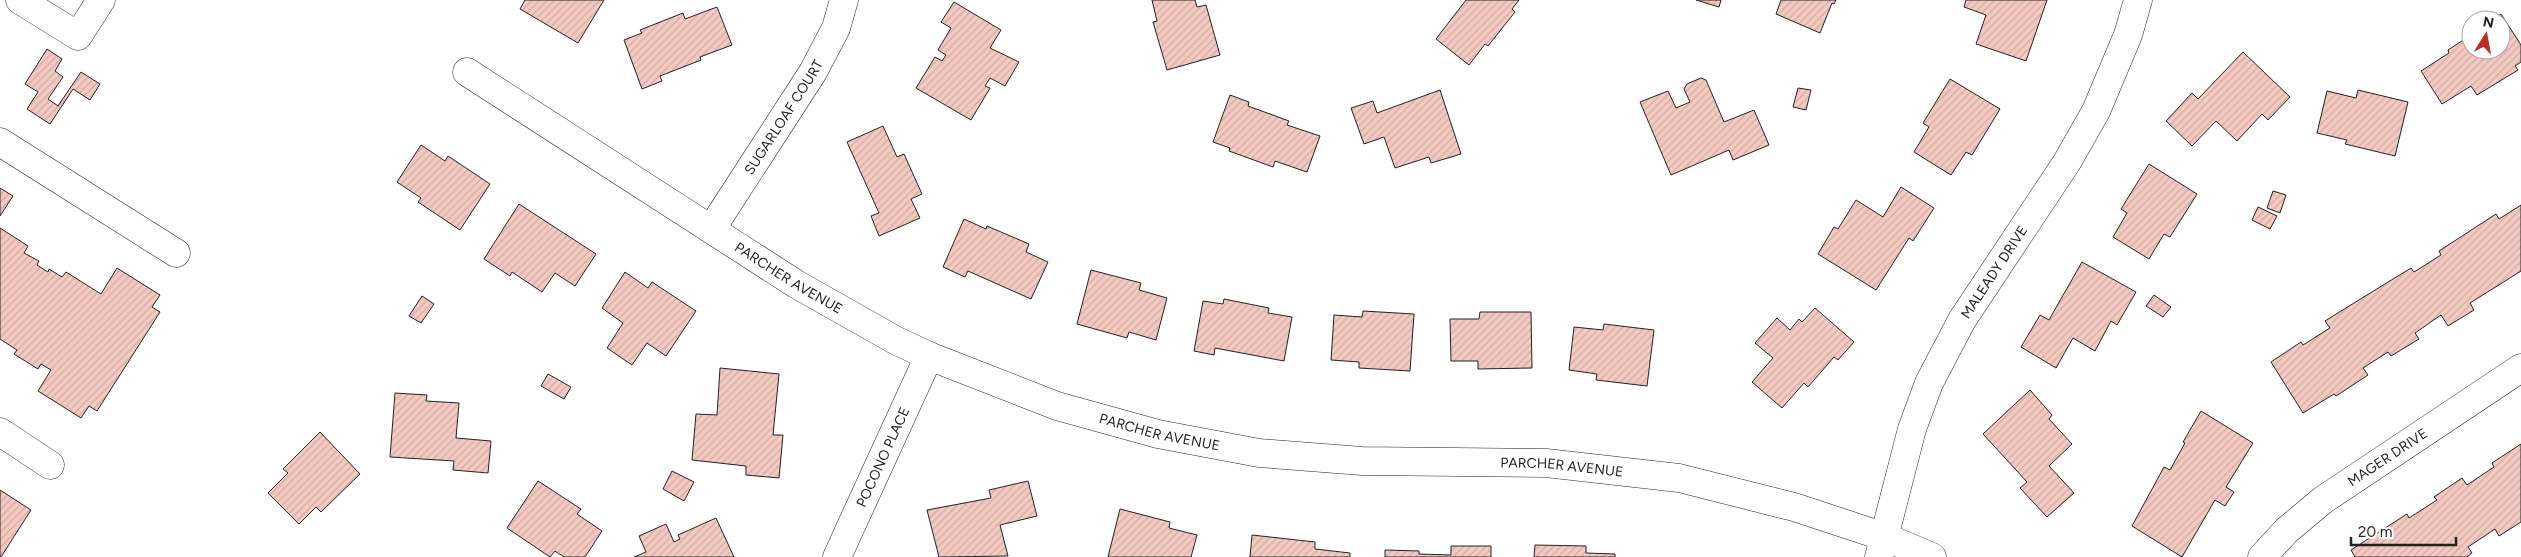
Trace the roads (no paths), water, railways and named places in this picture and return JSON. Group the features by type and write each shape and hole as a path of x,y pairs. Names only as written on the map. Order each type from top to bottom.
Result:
{"street":[{"path":"20,0 78,36 101,0"},
{"name":"SUGARLOAF COURT","path":"712,228 813,72 836,28 844,0"},
{"name":"MALEADY DRIVE","path":"1882,547 1912,429 1929,383 1962,320 2067,162 2096,111 2128,35 2138,0"},
{"name":"PARCHER AVENUE","path":"466,72 712,228 796,284 894,340 929,356 1057,406 1167,436 1259,453 1362,462 1546,463 1679,478 1785,504 1882,547 1932,557"},
{"path":"0,142 176,253"},
{"name":"POCONO PLACE","path":"837,557 929,356"},
{"name":"MAGER DRIVE","path":"2262,557 2287,530 2323,500 2521,368"},
{"path":"0,432 50,464"}]}
